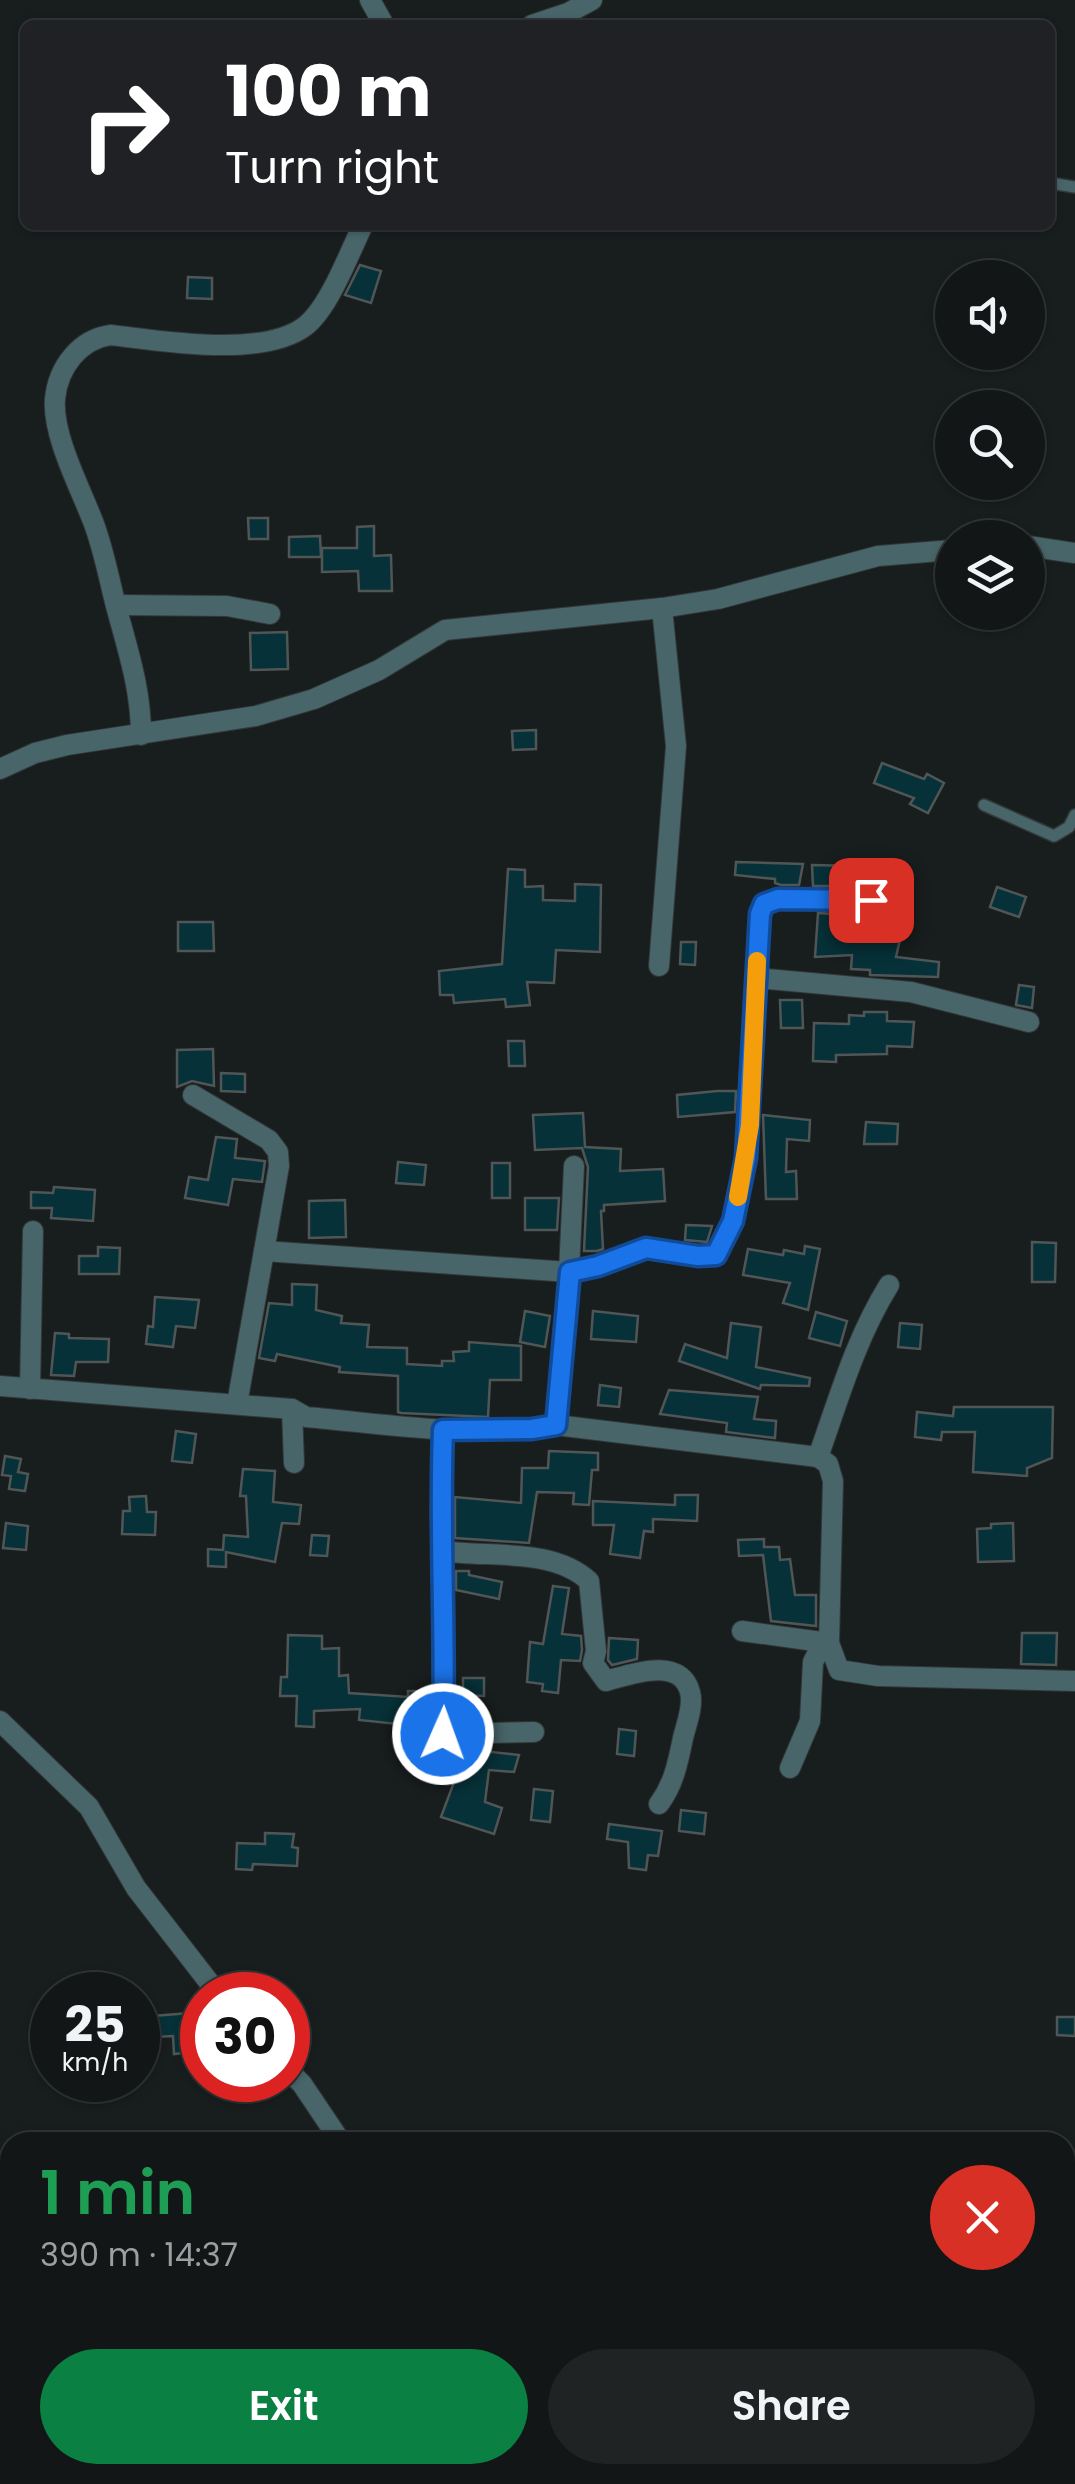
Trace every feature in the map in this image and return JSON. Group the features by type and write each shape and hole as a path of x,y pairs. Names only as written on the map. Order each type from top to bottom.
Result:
{"street":[{"path":"547,20 592,0"},
{"path":"141,735 137,677 96,529 58,428 55,399 61,376 80,346 95,337 220,344 272,340 305,326 325,302 361,230"},
{"path":"1045,549 1075,554"},
{"path":"0,769 35,753 256,716 314,699 380,670 445,630 662,608 718,599 878,556 935,551"},
{"path":"116,604 227,606 270,614"},
{"path":"659,966 676,746 662,608"},
{"path":"264,1251 570,1272 646,1248 716,1255 733,1221 746,1158 760,914 764,904 778,899 902,900"},
{"path":"756,978 911,992 1029,1022"},
{"path":"193,1095 269,1140 278,1152 279,1166 237,1404"},
{"path":"556,1425 570,1272 574,1166"},
{"path":"30,1389 33,1232"},
{"path":"818,1456 857,1346 890,1285"},
{"path":"0,1386 292,1409 306,1417 443,1430 556,1425 818,1456 828,1464 833,1481 827,1642 839,1670 878,1676 1075,1680"},
{"path":"292,1409 294,1463"},
{"path":"443,1430 443,1734 534,1732"},
{"path":"442,1551 551,1560 577,1570 589,1580 596,1651 593,1663 606,1681 655,1668 682,1679 690,1689 690,1707 677,1768 669,1792 659,1804"},
{"path":"742,1631 827,1642"},
{"path":"790,1768 810,1720 813,1662 827,1642"},
{"path":"0,1721 89,1807 136,1888 201,1972"},
{"path":"310,2096 334,2132"}],"lane":[{"path":"984,805 1054,836 1069,827 1075,815"}],"building":[{"path":"360,265 381,271 371,303 345,295"},
{"path":"188,277 212,278 212,299 187,298"},
{"path":"248,518 268,518 268,539 249,539"},
{"path":"374,526 374,556 391,555 392,591 359,591 358,571 322,572 322,548 357,548 357,527"},
{"path":"320,536 321,557 289,557 289,537"},
{"path":"287,632 288,669 251,670 250,633"},
{"path":"536,730 536,749 513,750 512,731"},
{"path":"882,763 924,779 927,774 944,783 928,813 910,804 914,798 874,783"},
{"path":"736,862 803,864 799,885 735,875"},
{"path":"812,865 854,866 855,886 813,886"},
{"path":"508,869 525,870 525,887 543,886 543,900 575,901 575,884 601,885 600,952 556,950 554,983 527,982 530,1005 506,1007 505,999 454,1003 453,995 440,995 439,971 502,964"},
{"path":"997,887 1026,897 1019,917 990,907"},
{"path":"818,913 883,917 882,927 902,931 896,957 939,962 938,977 870,975 870,970 851,969 852,955 815,957"},
{"path":"178,922 213,922 214,951 178,951"},
{"path":"681,942 696,942 695,965 680,964"},
{"path":"1019,985 1034,987 1032,1008 1016,1005"},
{"path":"780,1000 802,1000 803,1028 781,1028"},
{"path":"864,1012 887,1012 887,1021 914,1022 912,1047 887,1046 887,1054 836,1055 836,1062 813,1061 814,1023 849,1024 849,1015 864,1016"},
{"path":"508,1041 524,1041 525,1066 509,1066"},
{"path":"213,1049 214,1086 192,1081 177,1087 177,1050"},
{"path":"221,1073 245,1074 245,1092 221,1091"},
{"path":"736,1091 735,1112 678,1117 677,1095"},
{"path":"583,1113 585,1147 621,1149 620,1171 663,1169 665,1201 604,1205 603,1249 597,1251 584,1251 588,1167 582,1148 535,1150 533,1115"},
{"path":"763,1115 810,1120 809,1141 787,1139 786,1172 796,1171 797,1199 766,1199"},
{"path":"866,1122 898,1124 897,1144 864,1144"},
{"path":"216,1137 237,1139 235,1158 265,1161 262,1182 233,1179 228,1205 185,1198 189,1177 208,1180"},
{"path":"398,1162 426,1165 424,1185 396,1183"},
{"path":"492,1163 510,1163 510,1198 492,1198"},
{"path":"54,1187 95,1190 93,1221 51,1218 52,1208 31,1208 31,1192 53,1193"},
{"path":"525,1198 559,1198 557,1230 525,1230"},
{"path":"345,1200 346,1237 309,1238 309,1201"},
{"path":"686,1225 712,1226 707,1242 685,1240"},
{"path":"1032,1242 1056,1243 1055,1282 1032,1282"},
{"path":"805,1246 820,1249 808,1310 783,1303 790,1283 743,1275 748,1249 804,1254"},
{"path":"98,1247 120,1248 119,1274 79,1274 79,1256 98,1256"},
{"path":"292,1284 317,1285 316,1310 342,1316 341,1323 369,1325 367,1347 407,1348 407,1364 442,1366 442,1361 454,1361 453,1352 469,1351 469,1342 521,1346 521,1380 490,1380 488,1417 401,1413 398,1376 339,1372 340,1367 277,1354 275,1361 259,1358 269,1303 292,1305"},
{"path":"155,1297 199,1300 195,1328 176,1326 173,1347 146,1344 148,1326 153,1327"},
{"path":"525,1311 550,1316 545,1347 520,1342"},
{"path":"593,1311 638,1316 636,1342 591,1339"},
{"path":"816,1312 847,1321 840,1346 809,1338"},
{"path":"731,1323 761,1327 756,1367 810,1378 809,1386 761,1385 760,1389 679,1361 685,1344 727,1358"},
{"path":"900,1323 922,1325 920,1349 898,1347"},
{"path":"55,1333 69,1334 69,1338 109,1339 108,1362 76,1362 74,1376 51,1375"},
{"path":"600,1385 621,1388 619,1407 598,1405"},
{"path":"669,1390 758,1397 754,1419 776,1421 775,1438 726,1432 727,1423 660,1414"},
{"path":"954,1407 1053,1407 1052,1458 1027,1468 1027,1476 973,1472 975,1432 942,1432 941,1440 915,1437 917,1412 953,1416"},
{"path":"176,1431 196,1434 192,1463 172,1461"},
{"path":"549,1451 598,1453 598,1470 592,1470 589,1505 573,1504 574,1493 537,1492 529,1543 455,1538 455,1497 521,1503 522,1468 548,1468"},
{"path":"5,1456 21,1459 18,1472 28,1474 25,1491 9,1489 11,1476 2,1475"},
{"path":"243,1469 275,1471 273,1502 301,1505 299,1524 282,1523 275,1562 226,1552 226,1567 208,1566 208,1549 223,1550 224,1535 248,1537 246,1496 240,1496"},
{"path":"675,1495 698,1495 697,1521 653,1519 653,1532 644,1531 640,1558 610,1554 614,1525 593,1525 593,1501 675,1505"},
{"path":"146,1496 147,1512 156,1512 155,1535 122,1534 123,1511 130,1511 129,1497"},
{"path":"6,1523 28,1526 26,1550 3,1548"},
{"path":"1013,1523 1014,1561 978,1562 977,1529"},
{"path":"312,1535 329,1536 327,1556 310,1555"},
{"path":"764,1539 764,1547 779,1547 780,1560 790,1559 795,1595 816,1595 816,1626 771,1621 763,1555 739,1556 738,1540"},
{"path":"456,1571 469,1571 469,1575 502,1582 499,1599 456,1590"},
{"path":"553,1586 569,1588 562,1634 581,1636 582,1650 580,1661 561,1660 558,1693 542,1691 543,1684 527,1682 530,1642 543,1644"},
{"path":"1022,1633 1057,1633 1056,1665 1021,1664"},
{"path":"288,1635 322,1636 322,1649 339,1648 339,1676 348,1675 349,1693 408,1697 408,1691 429,1691 429,1735 407,1731 408,1725 359,1720 360,1709 314,1711 314,1727 296,1726 297,1696 280,1696 281,1677 287,1677"},
{"path":"609,1638 638,1640 637,1659 612,1665 608,1660"},
{"path":"463,1678 484,1678 484,1696 463,1695"},
{"path":"619,1729 636,1731 634,1756 617,1754"},
{"path":"491,1747 491,1752 519,1755 514,1772 489,1770 485,1802 502,1808 494,1834 441,1817 457,1774 451,1773 453,1748"},
{"path":"534,1789 553,1791 550,1822 531,1820"},
{"path":"681,1810 706,1813 704,1834 679,1831"},
{"path":"609,1824 662,1831 658,1856 648,1855 646,1870 629,1868 628,1842 607,1839"},
{"path":"265,1833 294,1834 292,1847 298,1848 297,1866 253,1864 252,1870 236,1869 237,1843 265,1844"},
{"path":"180,2014 180,2053 174,2054 173,2036 160,2037 160,2015"},
{"path":"1057,2017 1075,2017 1075,2036 1057,2035"}],"slow traffic":[{"path":"738,1197 750,1125 757,961"}],"route":[{"path":"443,1734 443,1430 556,1425 570,1272 646,1248 716,1255 733,1221 746,1158 760,914 764,904 778,899 871,900"}]}
